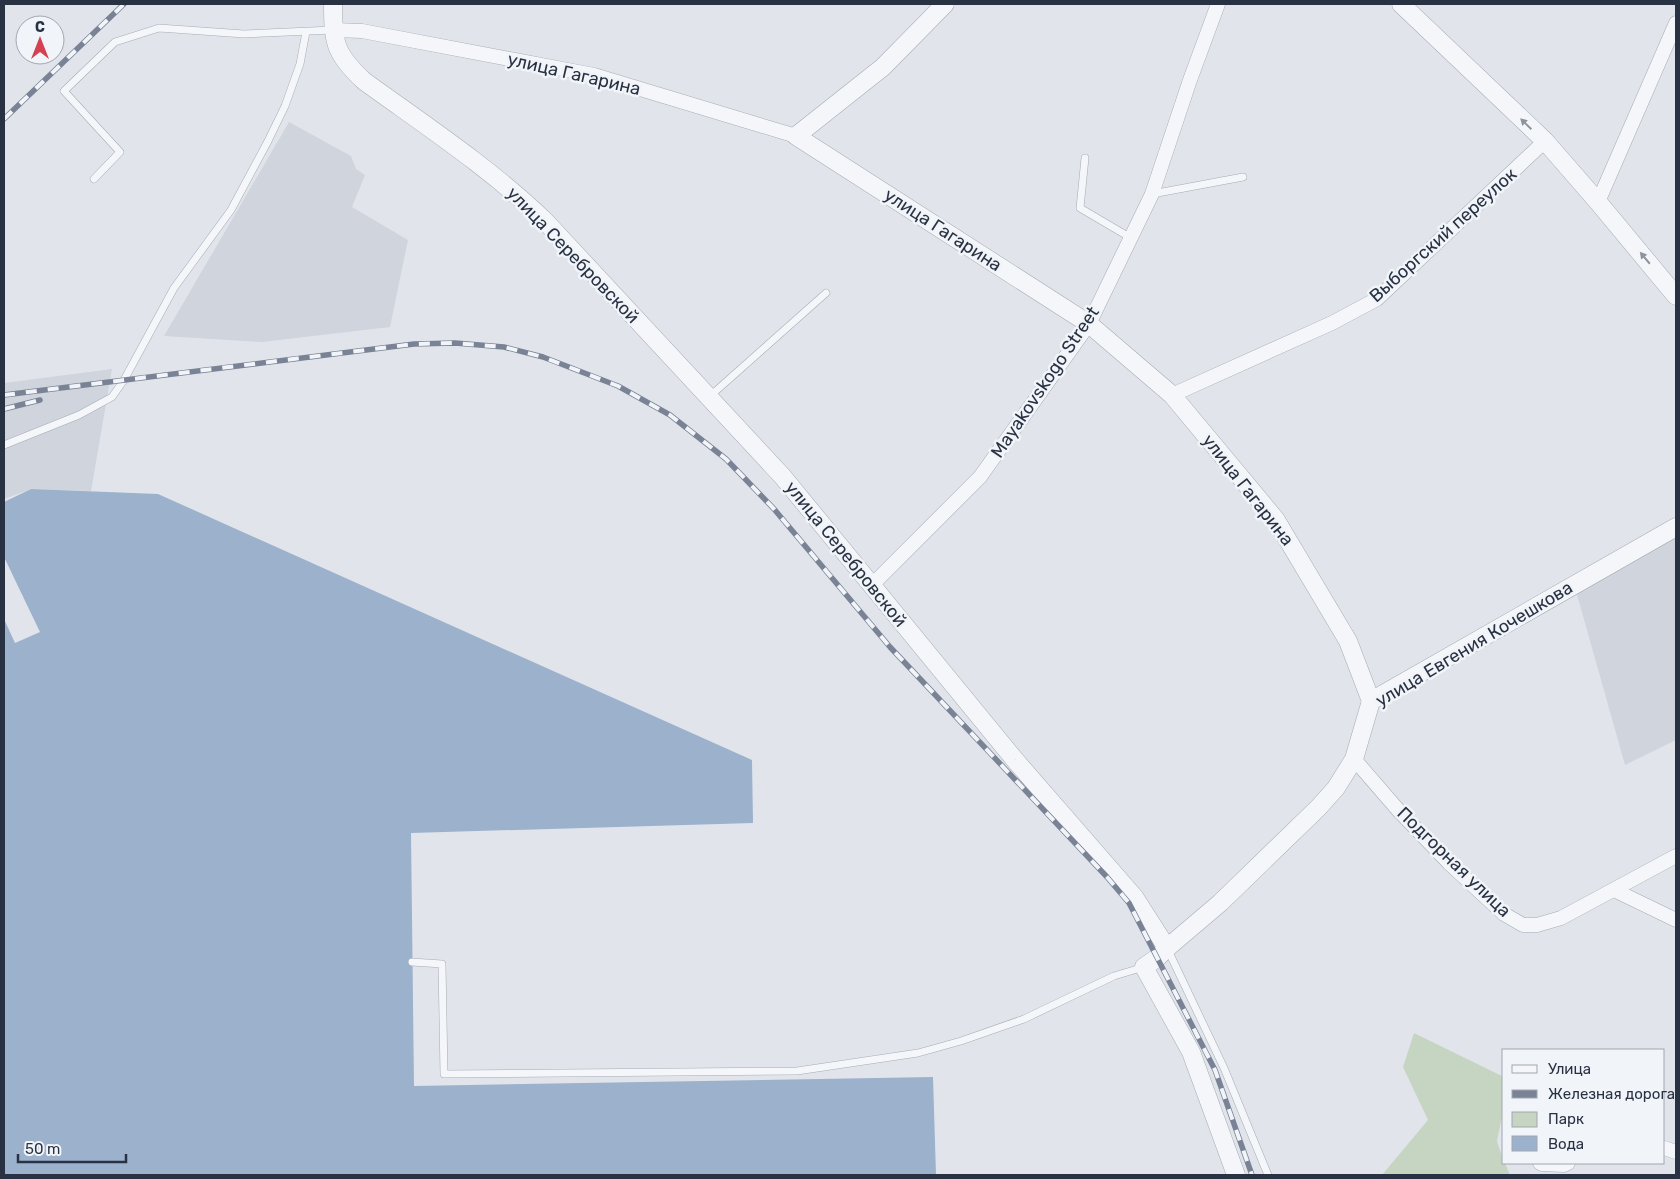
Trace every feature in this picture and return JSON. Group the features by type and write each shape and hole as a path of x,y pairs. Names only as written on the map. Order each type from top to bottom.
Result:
{"street":[{"name":"улица Серебровской","path":"332,4 333,30 340,56 348,66 364,81 521,198 545,221 709,397 783,477 1015,760 1135,898 1166,948"},
{"path":"796,136 883,67 945,4"},
{"name":"Mayakovskogo Street","path":"872,585 980,477 1089,324 1152,194 1190,80 1218,4"},
{"path":"1400,4 1544,142 1598,202 1676,296"},
{"path":"1598,202 1676,23"},
{"name":"улица Гагарина","path":"333,30 362,31 594,75 796,136 1089,324 1172,395 1276,520 1348,641 1371,701"},
{"name":"Выборгский переулок","path":"1172,395 1332,323 1377,299 1544,142"},
{"name":"улица Евгения Кочешкова","path":"1166,948 1220,903 1318,808 1336,788 1354,759 1371,701 1676,527"},
{"name":"Подгорная улица","path":"1354,759 1399,812 1449,863 1504,914 1523,925 1537,925 1561,918 1676,856"},
{"path":"1614,890 1676,920"},
{"path":"1166,948 1157,958 1144,967 1192,1052 1236,1175"},
{"path":"1542,1164 1566,1164"}],"lane":[{"path":"94,179 120,152 64,91 115,42 159,28 244,34 333,30"},
{"path":"4,445 79,415 112,397 124,380 174,288 231,210 268,141 285,106 300,64 306,32"},
{"path":"1085,158 1080,208 1131,238"},
{"path":"1152,194 1243,177"},
{"path":"709,397 826,293"},
{"path":"1166,948 1224,1068 1268,1175"},
{"path":"412,962 442,964 444,1074 797,1070 918,1053 1024,1020 1114,976 1144,967"}],"shaded area":[{"path":"289,122 351,156 356,169 365,175 352,207 408,240 390,327 262,342 164,336"},
{"path":"112,369 91,491 31,489 4,499 4,383"},
{"path":"1676,534 1676,740 1625,765 1576,591"}],"green space":[{"path":"1414,1033 1502,1076 1502,1117 1497,1141 1502,1157 1502,1164 1505,1164 1510,1175 1382,1175 1428,1120 1403,1067"}],"water":[{"path":"31,489 158,494 752,760 753,823 411,833 414,1086 933,1077 936,1175 4,1175 4,502"}],"pier":[{"path":"4,557 40,632 15,643 4,619"}],"railway":[{"path":"4,119 124,4"},
{"path":"4,395 414,344 455,343 504,347 543,357 618,386 670,415 726,459 774,509 890,647 1107,877 1129,903 1215,1070 1252,1175"},
{"path":"4,409 40,400"}]}
